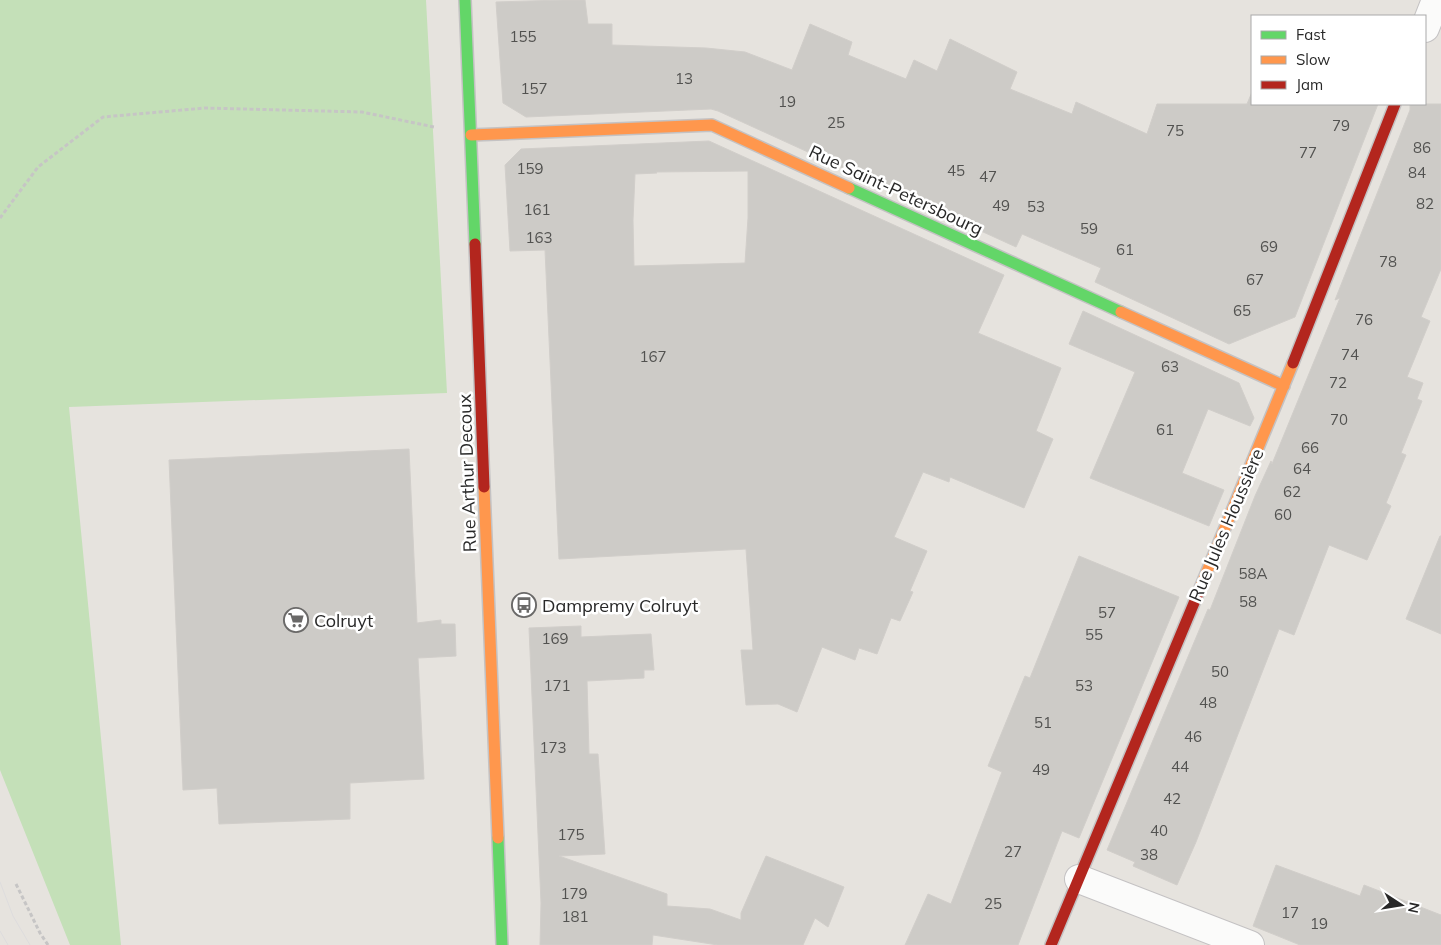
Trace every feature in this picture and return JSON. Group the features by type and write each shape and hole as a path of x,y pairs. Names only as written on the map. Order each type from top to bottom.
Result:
{"street":[{"name":"Rue Arthur Decoux","path":"465,0 502,945"},
{"path":"1426,25 1436,0"},
{"name":"Rue Jules Houssière","path":"1051,945 1284,386 1395,105"},
{"name":"Rue Saint-Petersbourg","path":"471,135 712,125 1284,386"},
{"path":"1079,879 1250,945"}],"path":[{"path":"0,218 38,167 103,117 204,108 362,112 471,135"},
{"path":"16,884 40,933 48,945"}],"green space":[{"path":"0,0 426,0 447,393 69,407 121,945 70,945 0,770"}],"building":[{"path":"585,0 588,24 612,24 612,45 706,48 745,52 792,70 810,24 852,42 848,55 906,79 914,60 937,71 950,39 1017,72 1010,89 1072,114 1076,102 1147,134 1157,104 1247,104 1251,94 1251,105 1378,105 1295,317 1229,344 1095,282 1101,268 1022,234 1016,247 718,111 711,109 526,117 503,103 496,2"},
{"path":"1441,104 1441,269 1421,317 1430,321 1407,377 1423,383 1417,399 1422,401 1401,453 1406,455 1386,503 1391,506 1367,560 1329,545 1294,635 1279,629 1196,842 1177,885 1133,866 1135,862 1107,850 1208,609 1210,610 1255,496 1271,461 1272,464 1340,298 1335,300 1410,110 1410,105"},
{"path":"709,141 1004,275 978,333 1061,368 1036,431 1053,439 1024,508 950,477 949,482 923,472 894,537 927,551 910,591 913,592 900,621 891,618 877,654 859,648 855,660 822,647 797,712 778,704 746,705 741,650 753,650 746,549 559,559 545,250 510,251 505,165 521,149","holes":["748,171 748,218 745,263 634,266 635,174"]},
{"path":"1083,311 1239,383 1254,418 1250,426 1208,409 1182,473 1224,490 1209,526 1090,478 1135,372 1069,344"},
{"name":"Colruyt","path":"409,449 417,623 441,620 441,624 455,624 456,656 418,658 424,779 350,783 350,819 219,824 217,788 183,790 169,460"},
{"path":"1441,536 1441,634 1406,619"},
{"path":"1079,556 1179,597 1079,838 1062,831 1018,945 905,945 928,894 951,904 1002,772 988,766 1025,676 1030,678"},
{"path":"581,626 581,637 651,634 654,670 644,670 644,678 587,681 589,754 598,754 605,854 559,856 667,894 667,906 710,909 741,920 741,913 766,856 844,887 828,927 815,918 803,945 718,945 653,935 652,945 540,945 541,903 529,628"},
{"path":"1276,865 1360,896 1364,885 1441,915 1441,945 1300,945 1253,926"}],"tram line":[{"path":"0,882 13,916 30,945"},
{"path":"0,931 8,945"}],"traffic: fast":[{"path":"465,0 475,244"},
{"path":"849,188 1121,312"},
{"path":"498,838 502,945"}],"traffic: slow":[{"path":"471,135 712,125 849,188"},
{"path":"1121,312 1284,386"},
{"path":"1199,591 1293,363"},
{"path":"484,487 498,838"}],"traffic: jam":[{"path":"1293,363 1395,105"},
{"path":"475,244 484,487"},
{"path":"1051,945 1199,591"}],"place":[{"name":"Dampremy Colruyt","path":"524,605"},
{"name":"Colruyt","path":"296,620"}]}
